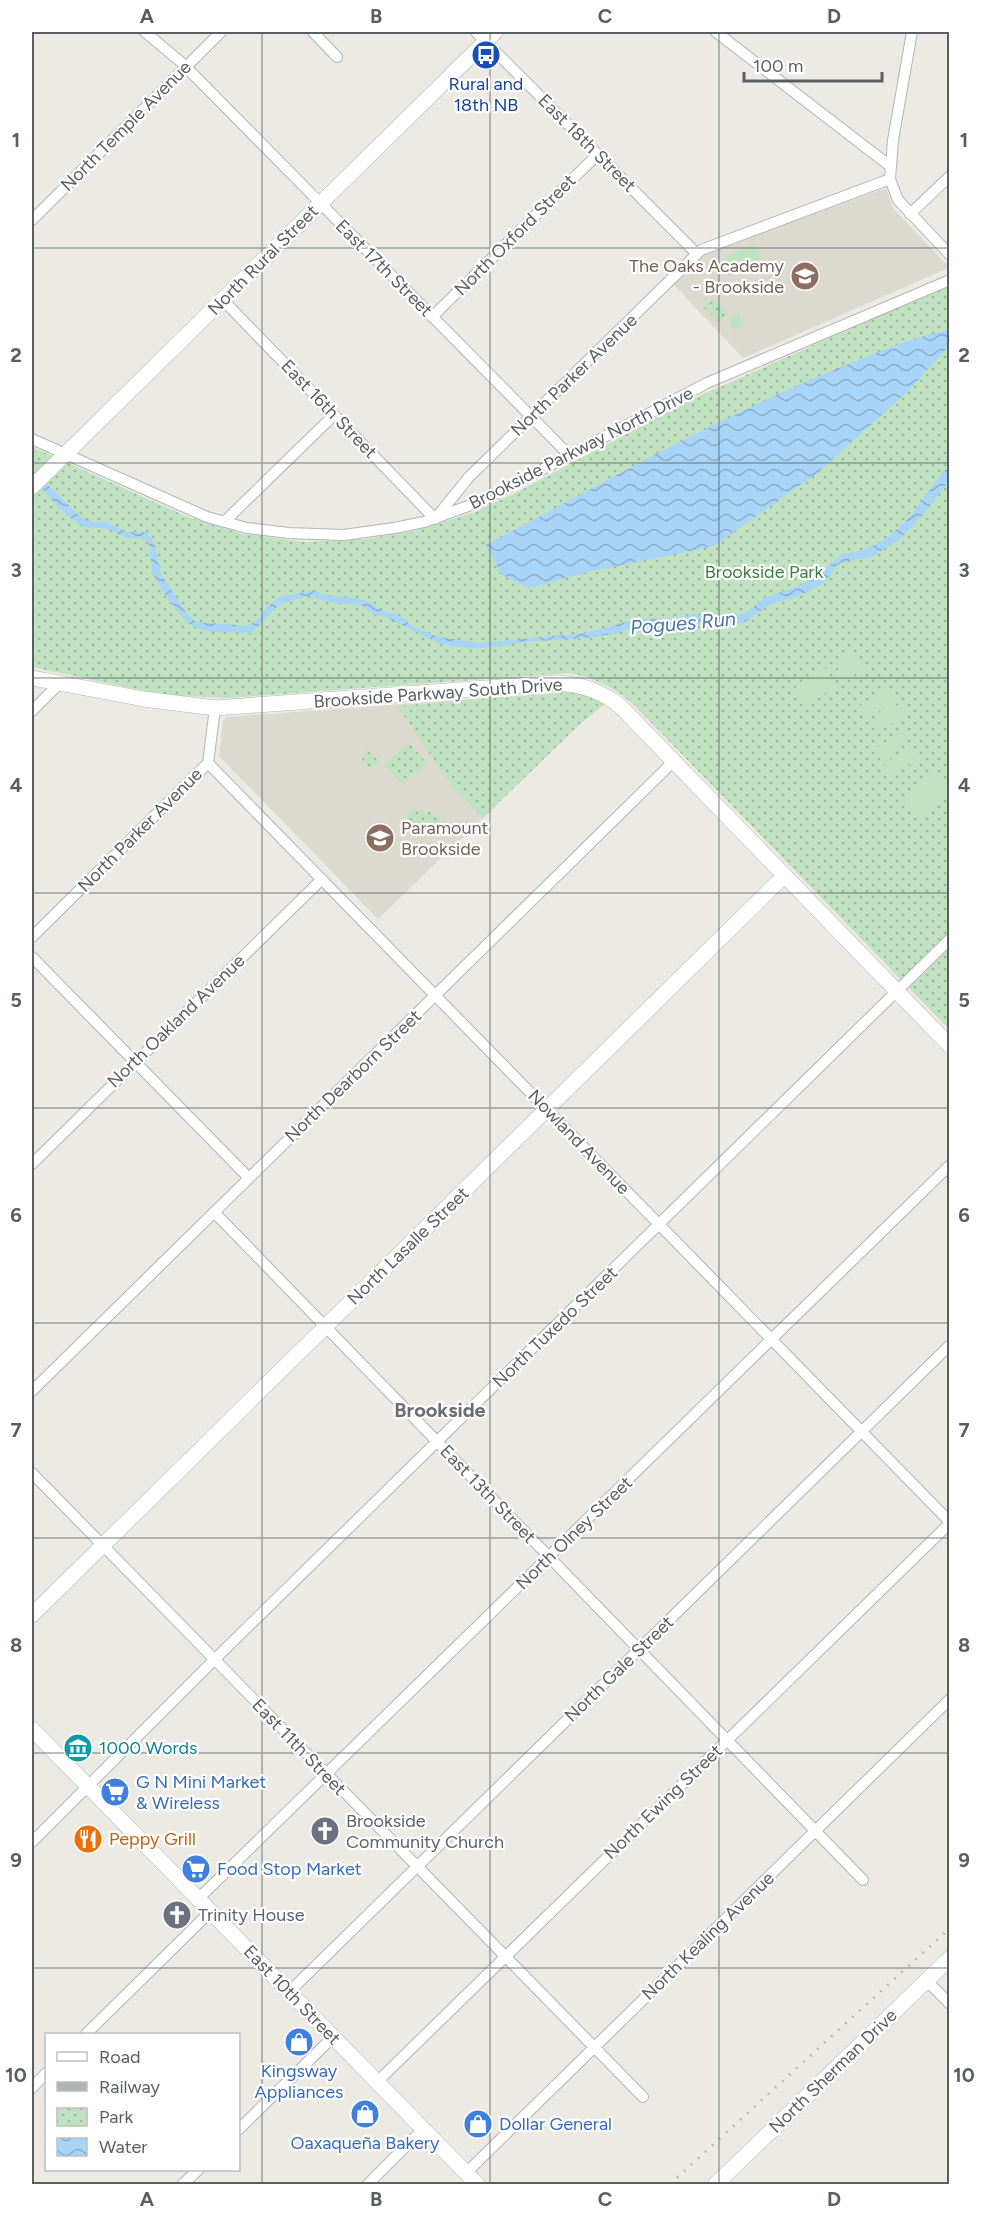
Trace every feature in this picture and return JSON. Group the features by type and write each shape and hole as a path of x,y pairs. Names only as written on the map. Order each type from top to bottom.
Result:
{"main road":[{"name":"North Rural Street","path":"32,487 223,300 485,35"},
{"name":"Brookside Parkway South Drive","path":"32,678 144,699 215,708 570,683 594,690 611,699 674,761 950,1046"},
{"name":"North Lasalle Street","path":"32,1616 784,876"},
{"name":"East 10th Street","path":"32,1729 477,2184"},
{"name":"North Sherman Drive","path":"716,2184 950,1958"}],"street":[{"name":"East 17th Street","path":"145,32 185,66 570,456"},
{"name":"North Temple Avenue","path":"32,220 221,32"},
{"path":"313,32 338,57"},
{"path":"716,32 890,166"},
{"path":"912,32 890,166 890,179 897,200 950,255"},
{"name":"East 18th Street","path":"485,35 598,154 698,254"},
{"name":"North Oxford Street","path":"432,317 598,154"},
{"path":"910,214 950,176"},
{"name":"North Parker Avenue","path":"435,519 470,477 701,250 890,179"},
{"name":"Brookside Parkway North Drive","path":"32,440 207,517 224,522 257,530 344,534 394,528 435,519 482,501 664,404 722,376 950,280"},
{"name":"East 16th Street","path":"223,300 435,519"},
{"path":"224,522 334,415"},
{"path":"32,711 59,684"},
{"name":"North Parker Avenue","path":"32,937 208,763 215,708"},
{"name":"North Dearborn Street","path":"32,1391 674,761"},
{"name":"Nowland Avenue","path":"208,763 950,1522"},
{"name":"North Oakland Avenue","path":"32,1164 322,879"},
{"name":"North Tuxedo Street","path":"32,1842 214,1660 950,939"},
{"path":"32,957 249,1178"},
{"name":"North Olney Street","path":"198,1899 950,1165"},
{"name":"East 13th Street","path":"214,1212 863,1880"},
{"name":"North Gale Street","path":"289,1992 950,1345"},
{"name":"East 11th Street","path":"32,1473 644,2097"},
{"name":"North Ewing Street","path":"377,2082 950,1522"},
{"name":"North Kealing Avenue","path":"466,2173 950,1699"},
{"path":"87,2033 210,1912"},
{"path":"926,1980 950,2004"},
{"path":"240,2128 333,2037"},
{"path":"32,2088 45,2074"},
{"path":"368,2184 423,2129"},
{"path":"183,2184 196,2171"}],"shaded area":[{"name":"The Oaks Academy - Brookside","path":"886,188 893,208 948,266 946,269 743,358 673,284 707,252"},
{"name":"Paramount Brookside","path":"569,692 605,704 581,723 378,919 219,756 223,722 226,717"}],"green space":[{"path":"754,244 762,261 729,276 721,259"},
{"name":"Brookside Park","path":"949,285 949,1029 634,705 612,688 596,681 569,673 227,698 164,695 32,667 32,447 188,517 243,534 303,542 366,539 414,531 475,512 688,401"},
{"path":"712,298 729,314 720,323 703,307"},
{"path":"739,314 744,326 734,330 728,319"},
{"path":"853,651 864,669 845,680 834,662"},
{"path":"825,668 836,687 806,704 795,685"},
{"path":"887,687 896,700 869,718 860,706"},
{"path":"569,692 587,695 605,704 581,723 483,818 451,785 397,706"},
{"path":"899,704 906,713 879,732 872,722"},
{"path":"901,731 908,741 881,760 874,750"},
{"path":"409,743 427,763 403,785 384,764"},
{"path":"911,745 920,757 893,776 884,764"},
{"path":"367,750 380,762 372,769 361,760"},
{"path":"932,774 948,791 921,818 904,802"},
{"path":"415,807 426,814 430,811 440,820 424,836 405,816"}],"water":[{"path":"949,330 949,346 910,389 819,472 714,546 588,572 529,588 502,575 486,545 656,454 785,391 889,348"},
{"name":"Pogues Run","path":"949,466 950,478 943,489 899,540 871,557 837,565 824,583 803,594 769,605 745,622 729,626 695,624 676,627 636,626 618,633 588,638 536,641 473,649 440,644 386,617 375,615 361,605 333,603 308,596 281,604 252,633 214,632 199,629 188,623 168,599 152,572 149,543 141,538 126,537 105,528 90,528 75,522 32,478 32,470 81,517 92,522 107,522 126,532 145,532 149,535 155,546 161,574 186,612 196,622 247,626 260,618 266,608 279,597 314,590 324,595 369,602 383,611 398,615 414,627 439,637 480,643 586,633 637,619 677,618 693,614 732,617 748,611 766,597 814,578 843,554 861,551 885,540 910,517"}],"railway":[{"path":"670,2184 950,1928"}],"place":[{"name":"Rural and 18th NB","path":"486,55"},
{"name":"The Oaks Academy - Brookside","path":"805,276"},
{"name":"Paramount Brookside","path":"380,838"},
{"name":"1000 Words","path":"78,1748"},
{"name":"G N Mini Market & Wireless","path":"115,1792"},
{"name":"Brookside Community Church","path":"325,1831"},
{"name":"Peppy Grill","path":"88,1839"},
{"name":"Food Stop Market","path":"196,1869"},
{"name":"Trinity House","path":"177,1915"},
{"name":"Kingsway Appliances","path":"299,2042"},
{"name":"Oaxaqueña Bakery","path":"365,2114"},
{"name":"Dollar General","path":"478,2124"}],"district":[{"name":"Brookside","path":"440,1410"}]}
